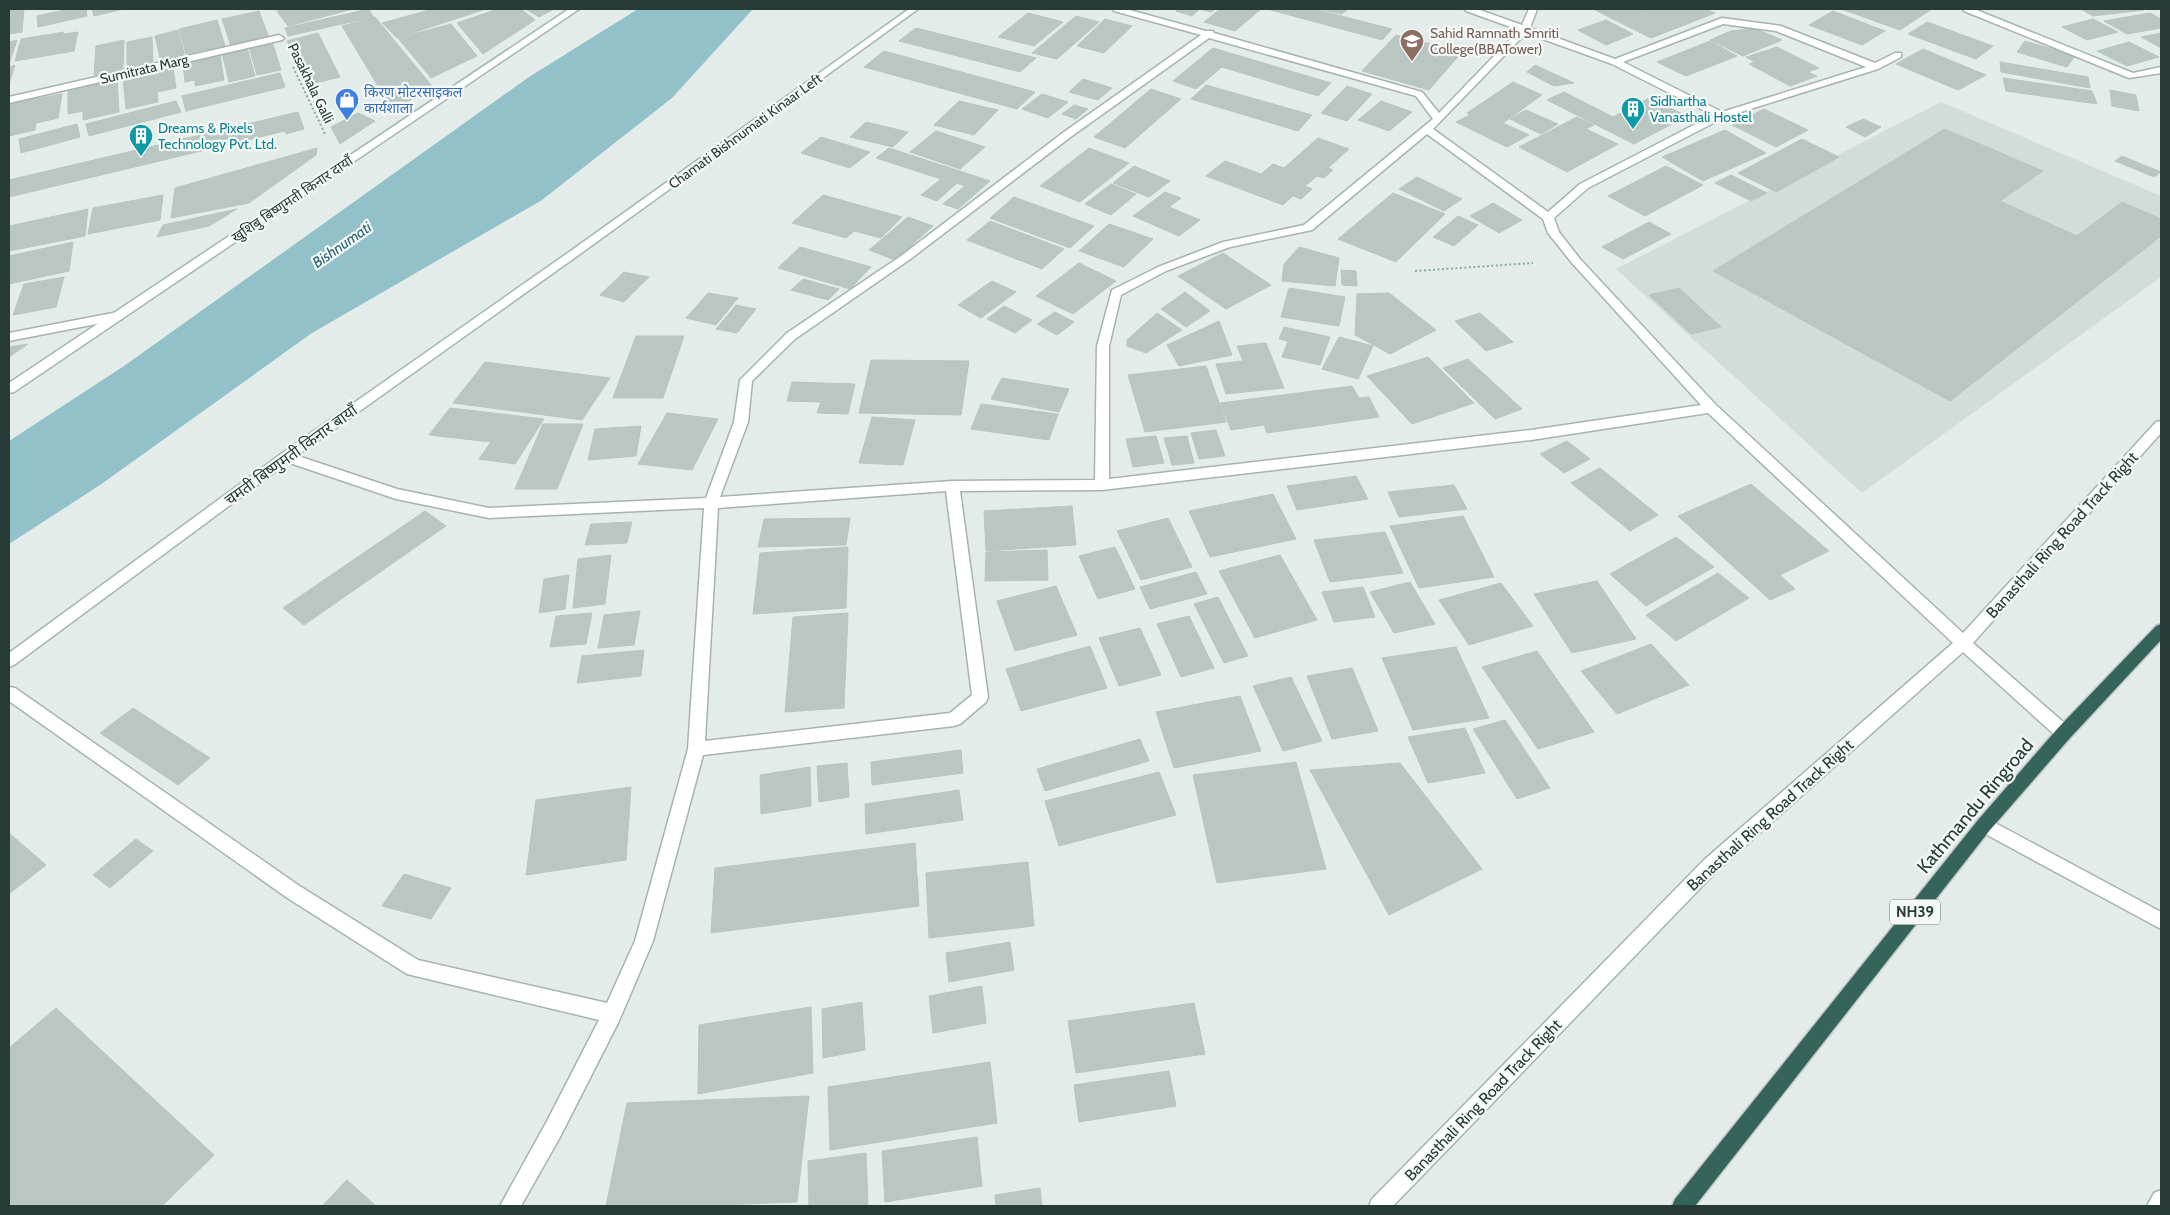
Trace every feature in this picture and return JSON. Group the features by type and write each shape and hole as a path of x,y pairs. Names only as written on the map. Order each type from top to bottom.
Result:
{"highway":[{"name":"Kathmandu Ringroad","path":"1682,1206 1984,825 2064,733 2161,630"}],"street":[{"name":"खुशिबु बिष्णुमती किनार दायाँ","path":"9,389 575,9"},
{"name":"Chamati Bishnumati Kinaar Left","path":"576,252 914,9"},
{"path":"1117,9 1210,33 1419,94 1439,119"},
{"path":"1469,9 1615,62 1721,115"},
{"path":"1102,485 1103,346 1116,292 1162,269 1227,244 1308,228 1439,119 1525,29 1533,9"},
{"path":"1967,9 2132,76 2161,70"},
{"path":"1615,62 1722,21 1778,28 1875,67"},
{"path":"510,1206 553,1130 612,1014 644,941 696,749 711,502 741,422 746,380 791,336 905,258 1068,134 1210,33"},
{"name":"Sumitrata Marg","path":"9,100 279,38"},
{"path":"1548,217 1584,186 1721,115 1875,67 1898,55"},
{"path":"1426,129 1548,217 1554,233 1576,261 1712,408 1963,643 2064,733"},
{"name":"चमती बिष्णुमती किनार बायाँ","path":"9,661 286,457 576,252"},
{"path":"9,337 118,316"},
{"path":"286,457 396,494 489,513 711,502 952,486 1102,485 1531,435 1712,408"},
{"name":"Banasthali Ring Road Track Right","path":"1379,1206 1710,866 1963,643 2161,424"},
{"path":"696,749 954,720 980,697 952,486"},
{"path":"9,693 292,891 414,968 612,1014"},
{"path":"1984,825 2161,921"},
{"path":"2157,1206 2161,1200"}],"path":[{"name":"Pasakhala Galli","path":"279,38 341,167"},
{"path":"1415,271 1576,261"}],"shaded area":[{"path":"1941,102 2161,196 2161,277 1862,493 1616,269"}],"water":[{"name":"Bishnumati","path":"638,9 753,9 672,98 542,200 312,333 100,485 9,544 9,441 124,366 529,77"}],"building":[{"path":"9,9 24,9 22,32 9,34"},
{"path":"69,9 86,9 87,16 38,27 37,16"},
{"path":"92,9 124,9 94,16"},
{"path":"287,9 353,9 288,26 277,11"},
{"path":"369,9 373,17 288,36 285,28"},
{"path":"433,9 486,9 397,38 382,23"},
{"path":"498,9 521,9 535,20 483,54 457,23"},
{"path":"526,9 554,9 539,17"},
{"path":"1179,9 1200,9 1192,16 1176,11"},
{"path":"1200,9 1215,9 1211,12"},
{"path":"1220,9 1261,9 1235,31 1204,22"},
{"path":"1267,9 1314,9 1392,29 1382,40"},
{"path":"1319,9 1348,9 1342,14"},
{"path":"1593,9 1637,9 1641,11 1647,9 1705,9 1715,13 1651,38"},
{"path":"1841,9 1932,9 1900,30"},
{"path":"2081,9 2142,9 2144,10 2093,16"},
{"path":"259,11 269,38 231,46 222,19"},
{"path":"1833,11 1885,31 1862,45 1809,25"},
{"path":"1028,13 1063,22 1034,46 998,37"},
{"path":"2150,13 2161,19 2161,28 2127,34 2104,21"},
{"path":"1076,16 1099,22 1057,59 1032,53"},
{"path":"375,17 432,86 393,111 342,26"},
{"path":"1105,19 1132,26 1104,53 1077,46"},
{"path":"2093,19 2118,32 2087,40 2062,27"},
{"path":"217,20 225,46 186,54 179,29"},
{"path":"1606,20 1633,34 1606,45 1578,30"},
{"path":"1927,22 1993,46 1976,59 1908,34"},
{"path":"451,24 477,56 431,78 398,38"},
{"path":"916,28 1036,58 1020,72 899,41"},
{"path":"1754,28 1782,40 1743,56 1710,40 1731,31"},
{"path":"178,30 185,57 161,62 155,36"},
{"path":"64,32 63,34 78,32 74,51 15,61 21,39"},
{"path":"318,33 340,77 307,85 287,41"},
{"path":"2161,33 2161,48 2141,37"},
{"name":"Sahid Ramnath Smriti College(BBATower)","path":"1396,35 1462,52 1429,90 1362,71"},
{"path":"152,37 153,64 127,69 127,42"},
{"path":"17,40 9,64 9,42"},
{"path":"124,40 123,69 94,75 96,46"},
{"path":"272,41 281,70 257,75 249,47"},
{"path":"1710,41 1737,56 1686,76 1657,62"},
{"path":"2025,41 2075,56 2067,67 2017,52"},
{"path":"2129,42 2159,57 2127,66 2097,51"},
{"path":"247,47 255,76 229,82 222,53"},
{"path":"1777,47 1819,68 1808,72 1817,76 1790,86 1749,64 1755,62 1746,57"},
{"path":"1213,48 1331,83 1318,96 1222,67 1196,89 1173,81"},
{"path":"1923,49 1986,75 1958,90 1896,64"},
{"path":"884,51 1035,92 1017,109 864,67"},
{"path":"220,55 224,80 195,86 195,80 185,82 183,63"},
{"path":"2000,62 2088,77 2090,88 2001,72"},
{"path":"15,65 9,84 9,67"},
{"path":"1535,65 1574,83 1554,86 1527,72"},
{"path":"173,68 176,88 157,92 158,102 126,109 123,78"},
{"path":"280,73 285,87 186,111 182,96"},
{"path":"2003,78 2092,91 2097,104 2006,91"},
{"path":"117,79 119,112 83,120 83,111 68,114 68,90"},
{"path":"1083,79 1112,88 1098,100 1069,92"},
{"path":"1513,82 1542,95 1503,123 1529,135 1507,147 1456,122 1470,115 1467,113"},
{"path":"1206,85 1312,115 1298,131 1191,99"},
{"path":"1347,86 1372,94 1347,121 1321,113"},
{"path":"1151,89 1181,99 1125,148 1094,137"},
{"path":"2110,90 2136,95 2139,111 2112,106"},
{"name":"Sidhartha Vanasthali Hostel","path":"1564,92 1613,117 1649,98 1687,116 1634,144 1547,100"},
{"path":"62,94 58,118 36,123 35,130 9,136 9,104"},
{"path":"1042,94 1068,102 1048,118 1022,109"},
{"path":"176,101 181,112 89,136 86,124"},
{"path":"959,101 998,110 974,135 934,125"},
{"path":"1381,101 1412,112 1389,131 1358,120"},
{"path":"1074,105 1088,109 1076,119 1062,114"},
{"path":"1764,109 1808,130 1776,147 1732,125"},
{"path":"1526,110 1558,124 1541,134 1510,119"},
{"name":"Dreams & Pixels Technology Pvt. Ltd.","path":"298,112 304,129 286,134 285,131 9,197 9,180"},
{"path":"358,113 375,121 340,144 331,127"},
{"path":"1577,117 1594,125 1586,129 1618,144 1567,172 1519,147"},
{"path":"1863,119 1881,127 1865,137 1846,127"},
{"path":"866,122 908,132 893,147 850,137"},
{"path":"77,124 80,137 21,153 19,139"},
{"path":"1945,129 2043,171 2000,201 2077,236 2122,202 2161,219 2161,236 1950,401 1713,271"},
{"path":"1725,130 1766,153 1703,181 1662,157"},
{"path":"936,131 985,147 960,169 910,152"},
{"path":"821,137 870,152 850,168 801,153"},
{"path":"1318,138 1349,149 1328,168 1333,170 1324,178 1317,176 1305,186 1312,189 1301,199 1293,196 1283,205 1206,176 1225,161 1261,174 1273,164 1284,168"},
{"path":"1802,139 1839,157 1776,192 1738,173"},
{"path":"317,148 316,155 249,203 171,218 175,188"},
{"path":"889,148 990,181 958,209 943,204 965,186 957,183 937,201 921,195 941,179 876,158"},
{"path":"1089,148 1129,163 1080,202 1040,186"},
{"path":"2122,156 2161,172 2154,177 2115,161"},
{"path":"1134,166 1170,181 1149,197 1113,183"},
{"path":"1666,166 1703,185 1645,216 1608,196"},
{"path":"1731,175 1767,193 1751,201 1715,183"},
{"path":"1417,177 1462,199 1444,211 1399,189"},
{"path":"1111,184 1136,194 1111,215 1085,204"},
{"path":"1165,192 1181,198 1169,207 1200,220 1179,236 1133,216"},
{"path":"1393,193 1445,214 1396,262 1338,239"},
{"path":"163,195 160,220 88,234 93,208"},
{"path":"823,195 902,217 881,238 854,231 846,238 792,223"},
{"path":"1014,197 1094,226 1070,248 990,218"},
{"path":"1493,203 1522,220 1499,233 1470,216"},
{"path":"88,209 85,236 9,251 9,226"},
{"path":"237,209 209,226 157,237 163,225"},
{"path":"1458,216 1478,225 1454,246 1433,237"},
{"path":"908,217 933,226 895,260 869,250"},
{"path":"990,221 1064,249 1042,269 967,240"},
{"path":"1649,222 1671,234 1623,259 1602,247"},
{"path":"1109,224 1153,239 1124,267 1079,251"},
{"path":"73,242 69,271 9,284 9,256"},
{"path":"800,247 871,267 850,289 778,268"},
{"path":"1299,247 1339,258 1335,286 1282,281 1284,264"},
{"path":"1223,253 1271,285 1226,309 1178,276"},
{"path":"1079,263 1116,281 1073,314 1036,296"},
{"path":"1341,270 1356,271 1357,286 1342,285"},
{"path":"624,272 649,277 624,302 600,295"},
{"path":"64,277 56,307 13,315 24,284"},
{"path":"803,279 839,289 828,300 791,290"},
{"path":"992,281 1016,292 981,318 958,305"},
{"path":"1289,288 1345,297 1339,326 1281,317"},
{"path":"1679,288 1721,327 1691,334 1649,295"},
{"path":"1185,292 1210,311 1186,327 1161,309"},
{"path":"708,293 738,298 716,325 686,318"},
{"path":"1389,293 1436,330 1390,354 1355,335 1357,294"},
{"path":"736,305 756,309 737,333 716,329"},
{"path":"1004,306 1032,320 1015,333 987,319"},
{"path":"1055,312 1074,322 1057,335 1037,324"},
{"path":"1157,313 1182,330 1146,353 1127,346 1127,340"},
{"path":"1480,313 1513,342 1486,351 1455,321"},
{"path":"1219,321 1232,355 1179,366 1167,345"},
{"path":"1284,327 1330,337 1320,365 1282,357 1288,341 1279,339"},
{"path":"636,336 684,336 663,398 613,398"},
{"path":"1339,337 1373,346 1358,379 1322,369"},
{"path":"1266,343 1284,388 1226,394 1216,364 1243,361 1237,346"},
{"path":"28,344 9,357 9,347"},
{"path":"1428,357 1474,403 1412,424 1367,376"},
{"path":"1468,359 1522,409 1495,419 1443,368"},
{"path":"871,360 969,361 961,415 859,413"},
{"path":"485,362 610,378 582,420 453,403"},
{"path":"1206,366 1226,422 1145,432 1128,375"},
{"path":"1002,378 1069,389 1059,412 991,399"},
{"path":"792,382 855,384 848,414 817,413 821,402 787,401"},
{"path":"1352,386 1359,398 1369,397 1379,417 1267,433 1264,425 1231,430 1220,403"},
{"path":"981,404 1058,414 1049,440 971,429"},
{"path":"450,408 544,419 515,464 479,459 491,442 429,435"},
{"path":"667,413 718,419 692,470 638,464"},
{"path":"872,417 915,420 903,465 859,463"},
{"path":"543,424 583,424 557,489 515,489"},
{"path":"641,426 636,456 588,460 595,429"},
{"path":"1216,430 1225,456 1199,459 1191,433"},
{"path":"1156,436 1164,463 1133,467 1126,439"},
{"path":"1187,436 1194,463 1172,465 1164,438"},
{"path":"1567,441 1590,459 1564,473 1540,454"},
{"path":"1600,468 1658,515 1630,531 1571,483"},
{"path":"1356,476 1368,499 1297,510 1287,486"},
{"path":"1751,484 1829,551 1780,575 1795,589 1770,600 1678,516"},
{"path":"1454,485 1467,509 1399,517 1388,492"},
{"path":"1273,494 1296,539 1210,557 1189,511"},
{"path":"1072,506 1076,545 986,551 984,511"},
{"path":"425,511 446,526 304,625 283,608"},
{"path":"1463,516 1494,577 1419,588 1390,526"},
{"path":"850,518 846,545 758,547 764,519"},
{"path":"1168,518 1192,567 1141,580 1117,531"},
{"path":"632,522 627,543 585,545 591,524"},
{"path":"1385,532 1403,573 1330,582 1314,540"},
{"path":"1676,537 1714,567 1646,606 1610,574"},
{"path":"848,547 846,608 753,614 760,553"},
{"path":"1115,547 1135,589 1098,599 1079,556"},
{"path":"1047,550 1048,580 985,581 986,552"},
{"path":"611,555 605,604 573,608 578,559"},
{"path":"1280,555 1317,620 1255,638 1219,571"},
{"path":"1196,572 1207,594 1150,609 1140,587"},
{"path":"1718,573 1749,598 1676,641 1646,615"},
{"path":"569,575 565,609 539,613 544,579"},
{"path":"1597,581 1636,639 1572,653 1534,594"},
{"path":"1410,582 1435,624 1394,633 1370,592"},
{"path":"1501,583 1533,626 1469,645 1439,600"},
{"path":"1056,586 1077,635 1015,651 997,601"},
{"path":"1363,587 1375,617 1334,622 1322,592"},
{"path":"1218,597 1248,656 1224,663 1194,604"},
{"path":"640,611 634,645 598,648 604,615"},
{"path":"592,613 586,644 550,647 556,616"},
{"path":"848,613 844,708 785,712 793,617"},
{"path":"1189,616 1214,668 1181,677 1157,624"},
{"path":"1140,628 1161,675 1119,686 1099,638"},
{"path":"1651,644 1689,685 1617,714 1581,671"},
{"path":"1090,646 1107,688 1021,711 1006,669"},
{"path":"1456,647 1489,718 1413,730 1382,658"},
{"path":"644,650 641,676 577,683 582,656"},
{"path":"1537,651 1594,732 1538,749 1482,667"},
{"path":"1352,668 1378,731 1332,739 1307,676"},
{"path":"1291,677 1322,741 1283,751 1253,686"},
{"path":"1240,696 1261,751 1174,768 1156,712"},
{"path":"133,708 210,758 178,785 100,733"},
{"path":"1505,720 1550,788 1517,799 1473,729"},
{"path":"1465,728 1485,773 1428,783 1408,737"},
{"path":"1140,739 1149,761 1045,791 1037,769"},
{"path":"961,750 963,773 872,785 871,762"},
{"path":"1296,762 1326,869 1217,883 1193,775"},
{"path":"847,763 849,797 819,802 817,766"},
{"path":"1400,763 1482,869 1389,915 1310,770"},
{"path":"810,767 811,806 761,814 760,775"},
{"path":"1159,772 1176,815 1059,846 1045,801"},
{"path":"631,787 626,860 526,875 536,800"},
{"path":"959,790 963,820 866,834 865,804"},
{"path":"9,833 46,865 9,894"},
{"path":"136,839 153,851 110,888 93,875"},
{"path":"915,843 919,906 711,933 715,868"},
{"path":"1028,862 1034,926 929,938 926,873"},
{"path":"404,874 451,888 431,919 382,906"},
{"path":"1010,942 1014,970 949,982 946,953"},
{"path":"982,986 986,1023 933,1033 929,996"},
{"path":"862,1002 865,1050 823,1058 822,1009"},
{"path":"1194,1003 1205,1054 1076,1073 1068,1021"},
{"path":"811,1007 813,1073 698,1094 699,1025"},
{"path":"56,1008 214,1155 162,1206 9,1206 9,1048"},
{"path":"990,1062 997,1123 830,1150 828,1087"},
{"path":"1169,1071 1176,1106 1079,1122 1074,1085"},
{"path":"809,1096 797,1202 692,1206 606,1206 627,1103"},
{"path":"977,1137 982,1186 885,1202 882,1151"},
{"path":"866,1153 868,1206 809,1206 808,1161"},
{"path":"347,1180 376,1206 322,1206"},
{"path":"1040,1188 1042,1206 996,1206 995,1195"}],"place":[{"name":"Sahid Ramnath Smriti College(BBATower)","path":"1412,62"},
{"name":"किरण मोटरसाइकल कार्यशाला","path":"347,121"},
{"name":"Sidhartha Vanasthali Hostel","path":"1633,130"},
{"name":"Dreams & Pixels Technology Pvt. Ltd.","path":"141,157"}]}
